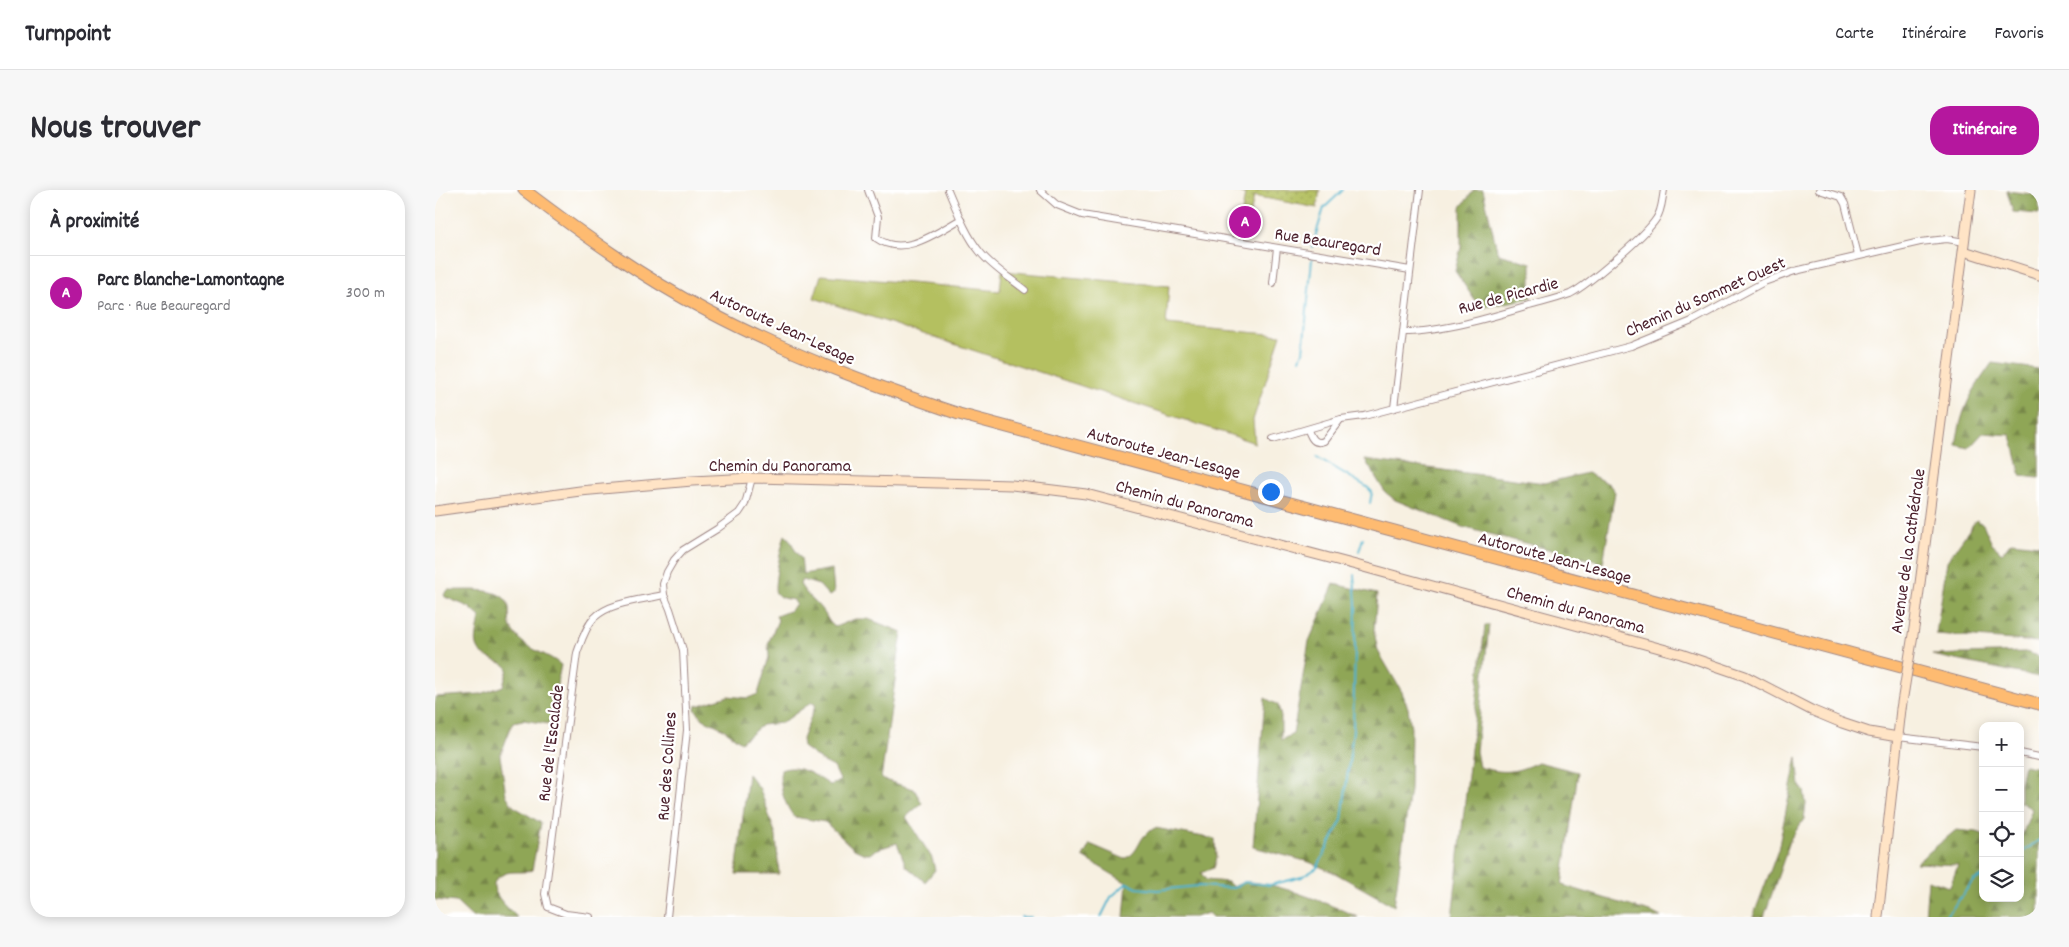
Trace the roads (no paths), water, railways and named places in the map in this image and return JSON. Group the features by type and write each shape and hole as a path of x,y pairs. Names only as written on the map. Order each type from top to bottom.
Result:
{"highway":[{"name":"Autoroute Jean-Lesage","path":"524,190 576,229 646,276 706,311 775,345 852,378 904,396 969,417 2039,704"}],"street":[{"path":"868,190 878,217 876,238 887,244 904,246 917,243 961,219"},
{"path":"948,190 961,219 980,252 989,262 1025,290"},
{"name":"Rue Beauregard","path":"1040,190 1057,205 1082,216 1411,270"},
{"path":"1394,408 1420,190"},
{"name":"Rue de Picardie","path":"1403,332 1426,331 1508,312 1570,294 1633,243 1657,218 1662,207 1664,190"},
{"path":"1819,190 1841,197 1845,204 1858,255"},
{"name":"Avenue de la Cathédrale","path":"1877,917 1901,709 1915,622 1971,190"},
{"name":"Chemin du Sommet Ouest","path":"1273,439 1341,419 1394,408 1631,346 1692,321 1764,282 1795,271 1858,255 1929,241 1954,239 1965,247"},
{"path":"1965,247 2039,275"},
{"path":"1273,283 1277,248"},
{"path":"1308,430 1311,439 1316,442 1324,441 1341,419"},
{"path":"663,595 663,584 674,560 683,550 739,513 745,504 752,478"},
{"name":"Chemin du Panorama","path":"435,511 580,492 692,481 752,478 1012,485 1086,494 1356,565 1681,654 1745,676 1811,710 1842,723 1869,732 1898,737"},
{"name":"Rue de l'Escalade","path":"590,917 566,914 548,907 545,894 577,653 587,629 594,619 605,610 663,595"},
{"name":"Rue des Collines","path":"663,595 670,609 683,650 687,730 667,917"},
{"path":"1898,737 1979,747"},
{"path":"2024,754 2039,757"}],"waterway":[{"path":"1312,247 1324,208 1343,190"},
{"path":"1300,359 1303,352 1312,259"},
{"path":"1317,457 1367,487 1372,492 1370,503"},
{"path":"1359,551 1363,538"},
{"path":"1101,917 1111,897 1127,883 1137,888 1157,890 1198,886 1233,888 1245,882 1270,885 1302,877 1317,868 1342,820 1353,730 1356,604 1354,575"},
{"path":"2024,851 2039,840"},
{"path":"1946,917 1973,881 1979,878"},
{"path":"1021,917 1031,917"}],"place":[{"name":"Parc Blanche-Lamontagne","path":"1245,222"}]}
